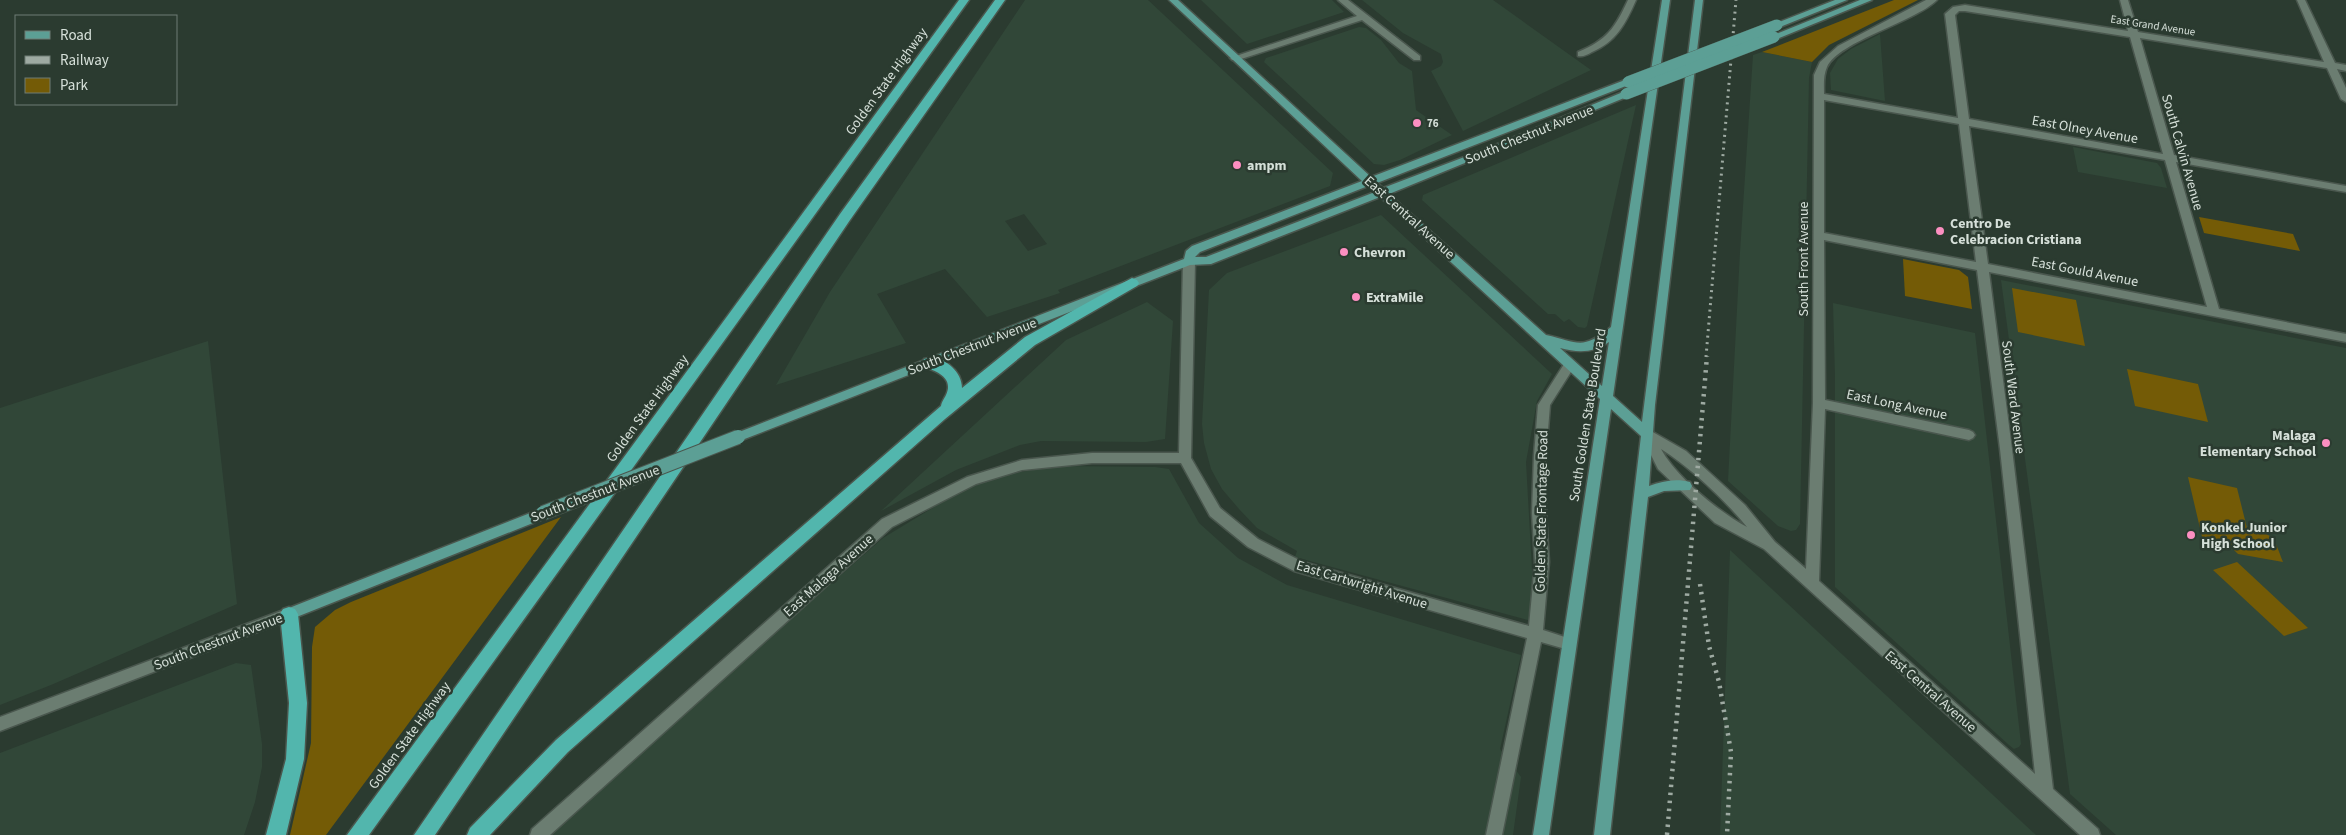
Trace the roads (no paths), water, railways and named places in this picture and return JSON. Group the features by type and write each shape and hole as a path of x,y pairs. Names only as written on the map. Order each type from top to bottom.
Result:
{"highway":[{"name":"Golden State Highway","path":"357,835 964,0"},
{"path":"424,835 845,217 1000,0"},
{"path":"477,835 562,746 940,415 1030,341 1132,284"},
{"path":"929,363 938,365 948,371 956,387 952,399 940,415"},
{"path":"276,835 295,759 298,703 289,614"}],"main road":[{"name":"East Central Avenue","path":"1173,0 1647,434"},
{"name":"South Golden State Boulevard","path":"1541,835 1666,0"},
{"path":"1602,835 1642,494 1647,434 1699,0"},
{"name":"South Chestnut Avenue","path":"1189,261 1190,254 1196,249 1843,0"},
{"name":"South Chestnut Avenue","path":"289,614 1189,261 1207,262 1626,94 1868,0"},
{"path":"1541,337 1559,344 1583,348 1597,344 1617,329"},
{"path":"1642,494 1663,486 1685,486"}],"street":[{"path":"1342,0 1417,58"},
{"path":"1581,54 1601,46 1618,31 1632,0"},
{"name":"South Front Avenue","path":"1812,582 1819,403 1819,75 1823,64 1830,56 1883,25 1933,0"},
{"name":"South Calvin Avenue","path":"2124,0 2214,312"},
{"path":"2301,0 2346,99"},
{"name":"East Grand Avenue","path":"1956,9 1965,8 2346,68"},
{"name":"South Ward Avenue","path":"1956,9 1950,14 2006,449 2045,792"},
{"path":"1235,58 1362,17"},
{"name":"East Olney Avenue","path":"1819,96 2346,189"},
{"name":"East Gould Avenue","path":"1818,235 2346,338"},
{"path":"1185,458 1189,261"},
{"name":"Golden State Frontage Road","path":"1494,835 1535,635 1542,562 1539,503 1544,405 1570,364"},
{"name":"East Long Avenue","path":"1819,403 1969,435"},
{"name":"East Central Avenue","path":"1647,434 1662,466 1720,519 1770,546"},
{"name":"East Central Avenue","path":"1647,434 1681,454 1740,509 1770,546 2092,835"},
{"name":"East Cartwright Avenue","path":"1185,458 1215,512 1253,543 1299,567 1569,644"},
{"name":"East Malaga Avenue","path":"538,835 887,523 948,490 1002,469 1051,460 1185,458"},
{"name":"South Chestnut Avenue","path":"0,724 289,614"}],"railway":[{"path":"1706,357 1736,0"},
{"path":"1667,835 1707,356"},
{"path":"1700,584 1709,646 1719,682 1731,752 1727,835"}],"place":[{"name":"76","path":"1417,123"},
{"name":"ampm","path":"1237,165"},
{"name":"Centro De Celebracion Cristiana","path":"1940,231"},
{"name":"Chevron","path":"1344,252"},
{"name":"ExtraMile","path":"1356,297"},
{"name":"Malaga Elementary School","path":"2326,443"},
{"name":"Konkel Junior High School","path":"2191,535"}]}
